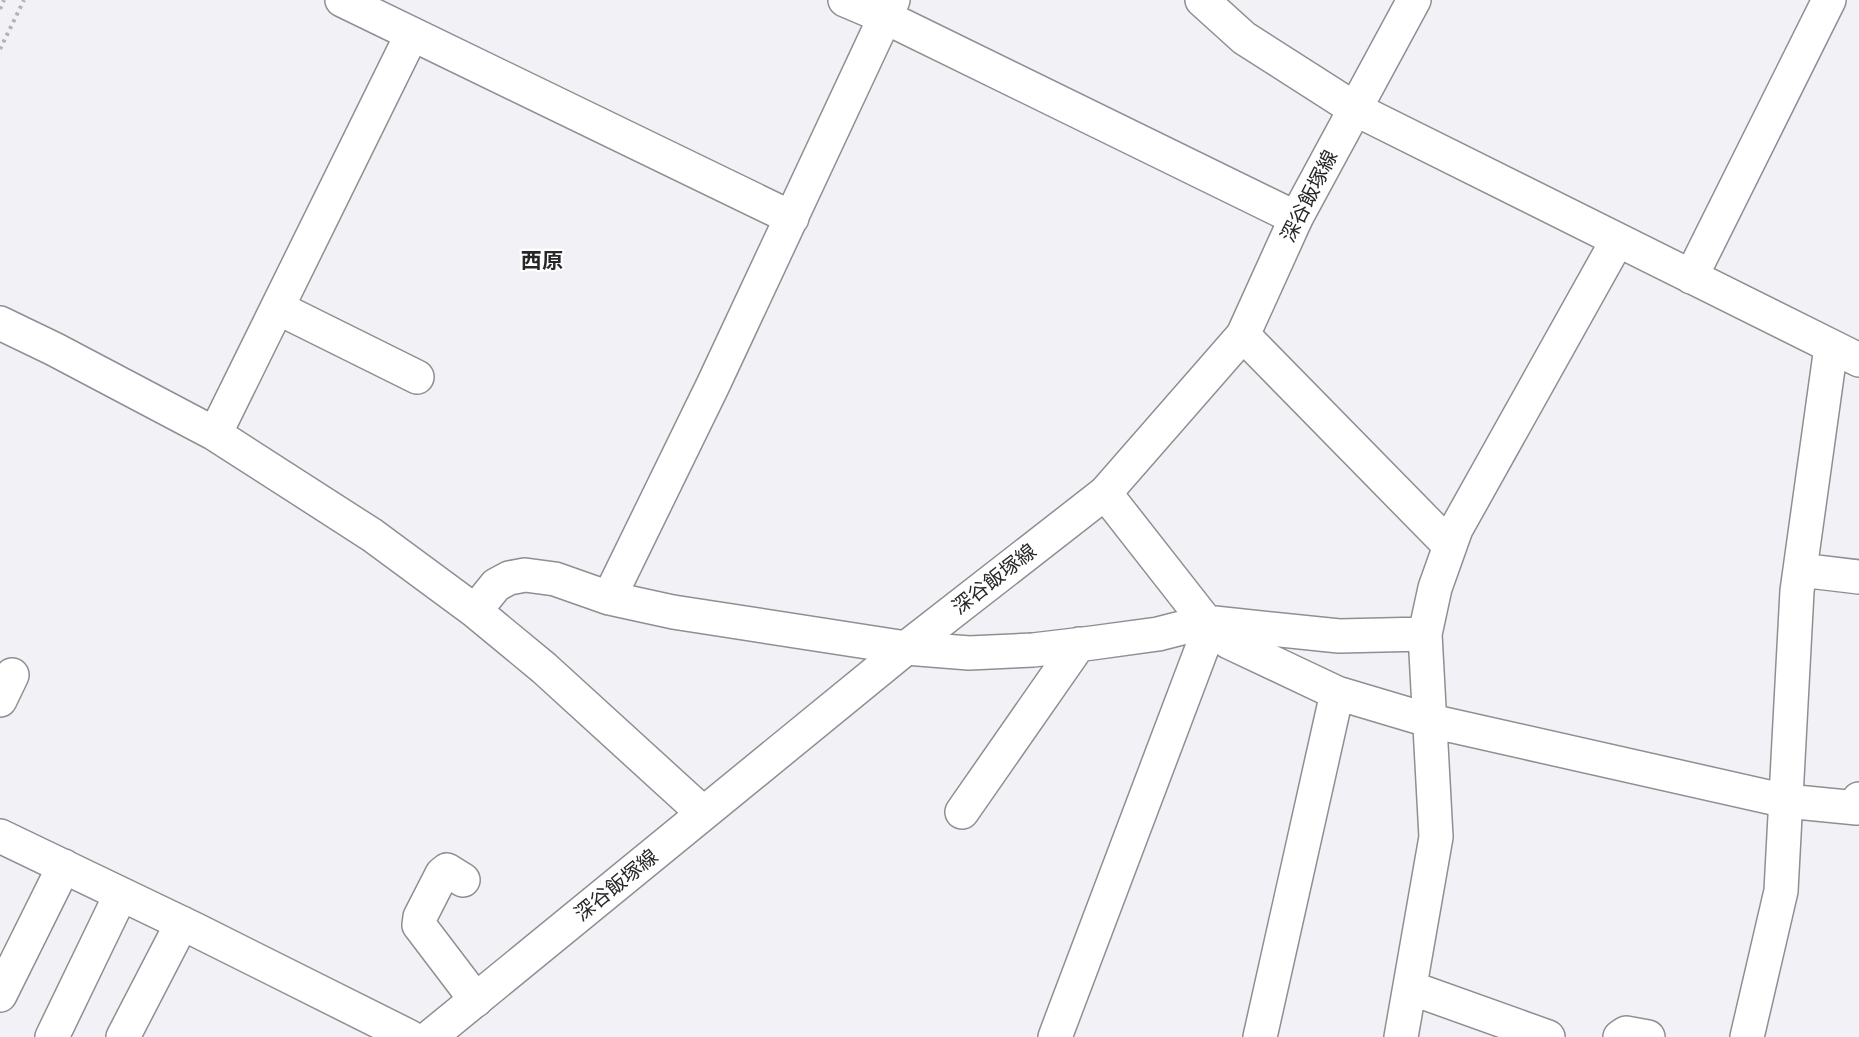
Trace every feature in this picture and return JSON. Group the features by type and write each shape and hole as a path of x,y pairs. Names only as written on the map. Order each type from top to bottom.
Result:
{"street":[{"path":"342,0 792,218"},
{"path":"845,0 889,9 1296,218"},
{"path":"1202,0 1244,38 1355,109 1845,353 1800,570 1781,891 1747,1037"},
{"name":"深谷飯塚線","path":"430,1037 906,648 1106,493 1243,335 1296,218 1414,0"},
{"path":"1691,277 1829,0"},
{"path":"609,598 792,218 889,9"},
{"path":"215,434 412,34"},
{"path":"1401,1037 1436,837 1425,634 1435,588 1456,530 1617,241"},
{"path":"278,308 417,376"},
{"path":"0,323 215,434 372,535 475,611 544,668 703,813"},
{"path":"1243,335 1450,546"},
{"path":"1106,493 1208,624 1229,642 1337,693 1431,720 1786,801 1857,808 1859,799"},
{"path":"1800,570 1859,577"},
{"path":"475,611 496,585 509,578 525,575 555,579 609,598 673,612 906,648 969,653 1079,645 1158,634 1208,624 1339,636 1425,634"},
{"path":"1055,1037 1208,624"},
{"path":"962,812 1079,645"},
{"path":"1260,1037 1337,693"},
{"path":"0,836 182,923 410,1037"},
{"path":"0,995 64,866"},
{"path":"463,880 447,870 442,874 420,916 420,924 476,1000"},
{"path":"52,1037 121,894"},
{"path":"123,1037 182,923"},
{"path":"1411,988 1548,1037"},
{"path":"1620,1037 1626,1033 1648,1037"}],"path":[{"path":"0,9 4,0"},
{"path":"0,49 24,0"}],"district":[{"name":"西原","path":"542,260"}]}
